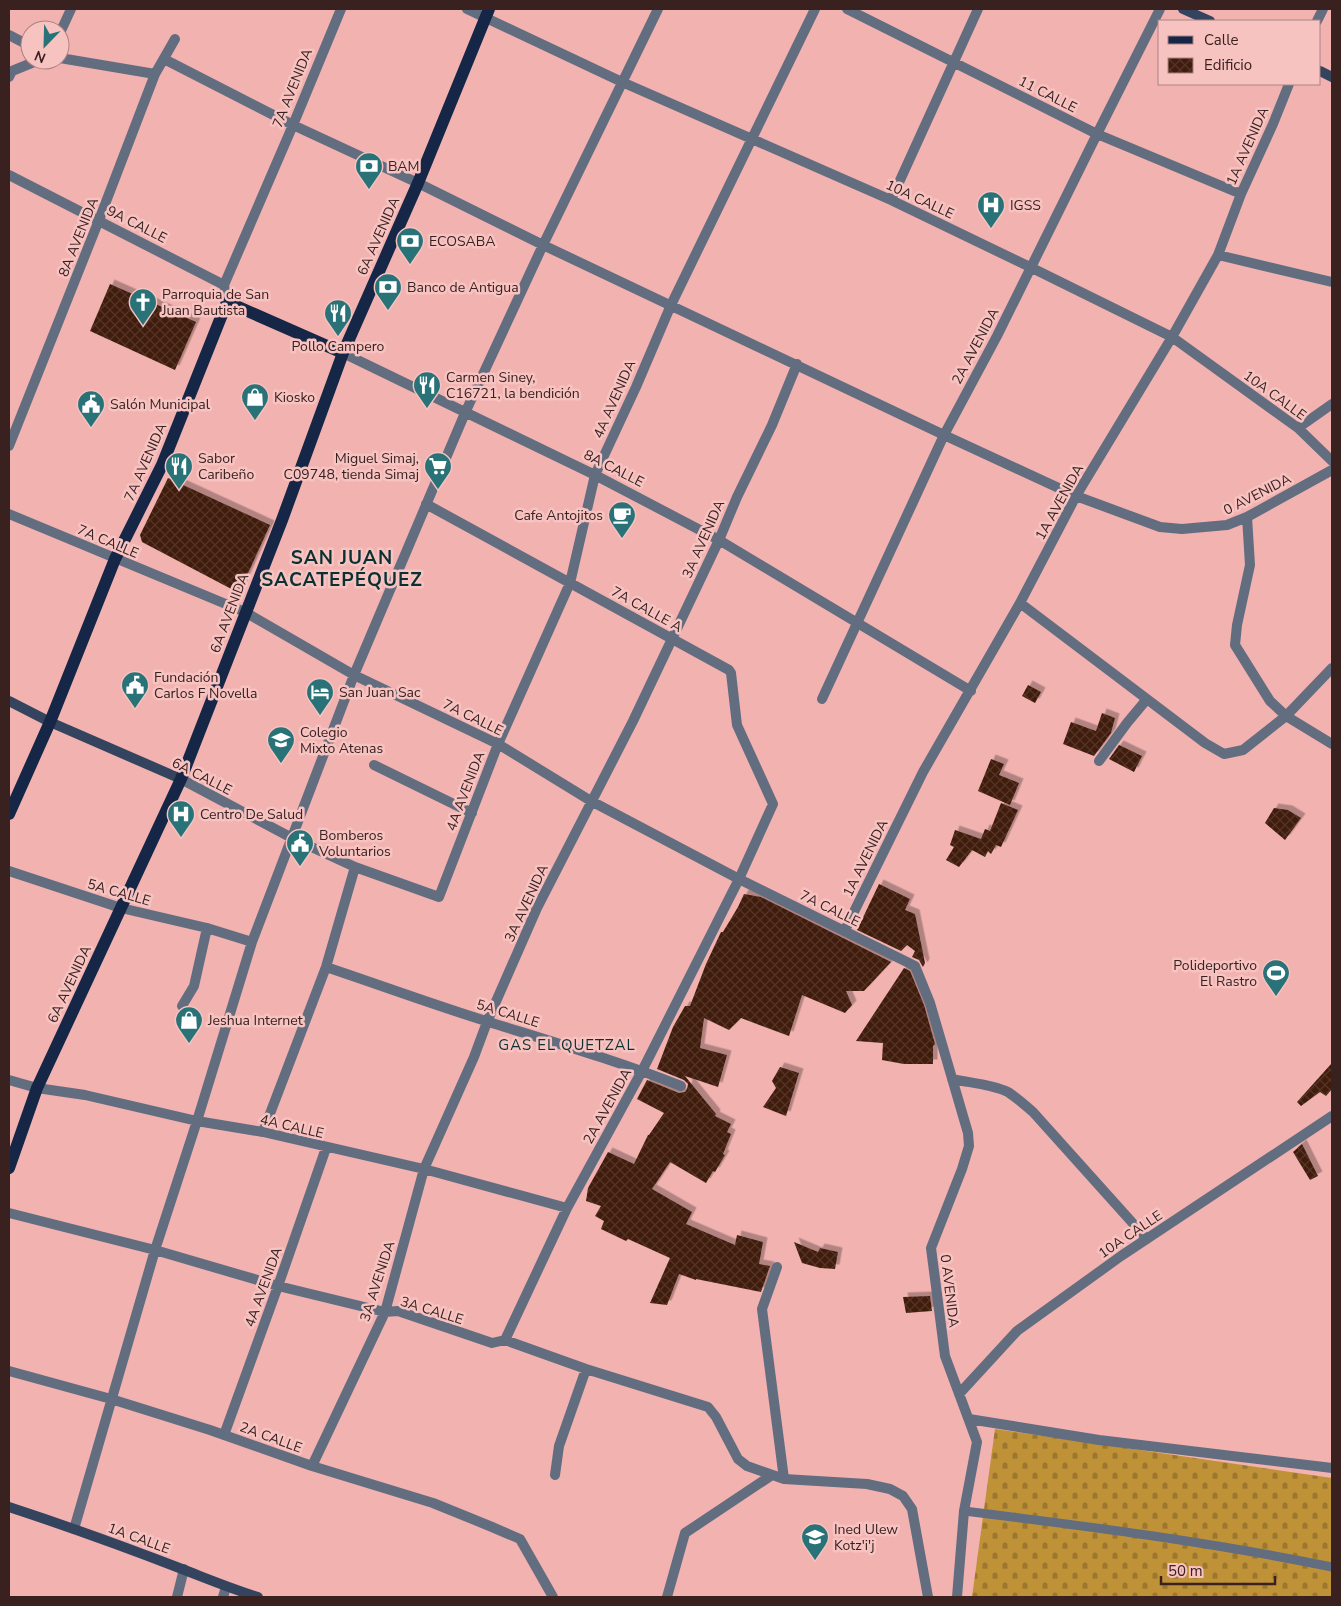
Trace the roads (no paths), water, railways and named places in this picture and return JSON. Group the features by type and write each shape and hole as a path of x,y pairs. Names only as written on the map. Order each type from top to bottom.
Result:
{"main road":[{"name":"6A AVENIDA","path":"9,1168 37,1088 181,780 282,520 343,353 418,183 487,13"},
{"name":"8A CALLE","path":"227,302 343,353"},
{"name":"7A AVENIDA","path":"9,814 50,722 115,559 162,466 227,302"}],"street":[{"name":"7A AVENIDA","path":"224,285 341,9"},
{"name":"10A CALLE","path":"467,9 487,13 622,82 891,200 1172,337 1298,428 1332,461"},
{"path":"74,1529 155,1250 252,942 354,675 465,413 543,245 658,9"},
{"name":"4A AVENIDA","path":"439,897 498,744 570,583 595,475 636,387 671,305 815,9"},
{"name":"11 CALLE","path":"847,9 1097,134 1241,194"},
{"path":"891,200 978,9"},
{"name":"2A AVENIDA","path":"822,699 944,434 997,336 1160,9"},
{"path":"1183,9 1208,20"},
{"name":"8A AVENIDA","path":"9,446 155,74 175,39"},
{"name":"0 AVENIDA","path":"164,59 293,126 418,183 543,245 944,434 1076,496 1160,527 1182,529 1226,525 1247,517 1332,470"},
{"path":"70,60 155,74"},
{"path":"9,77 12,71 20,68"},
{"name":"1A AVENIDA","path":"845,930 923,772 1020,603 1076,496 1172,337 1218,254 1241,194 1288,85"},
{"name":"9A CALLE","path":"9,175 224,285"},
{"path":"1218,254 1332,282"},
{"path":"224,285 227,302"},
{"name":"8A CALLE","path":"343,353 595,475 719,540 971,691"},
{"name":"3A AVENIDA","path":"312,1466 385,1312 424,1169 537,908 672,639 772,425 797,364"},
{"path":"1298,428 1332,404"},
{"name":"7A CALLE A","path":"426,504 729,670 731,673 737,725 773,804"},
{"name":"7A CALLE","path":"9,514 245,612 354,675 498,744 591,801 738,879 915,966"},
{"path":"1247,517 1250,565 1237,625 1236,645 1270,701 1286,716 1332,744"},
{"path":"1020,603 1205,743 1224,754 1243,750 1286,716 1332,668"},
{"path":"1100,761 1147,699"},
{"name":"6A CALLE","path":"9,701 50,722 181,780 292,838 355,867 439,897"},
{"path":"374,765 472,813"},
{"name":"2A AVENIDA","path":"506,1340 567,1208 642,1070 738,879 773,804"},
{"path":"263,1132 326,967 355,867"},
{"name":"5A CALLE","path":"9,871 121,908 207,928 252,942"},
{"path":"182,1006 194,986 207,928"},
{"name":"0 AVENIDA","path":"915,966 930,1003 968,1133 969,1146 962,1170 931,1248 945,1356 977,1442 964,1512 957,1597"},
{"name":"5A CALLE","path":"326,967 488,1022 642,1070 681,1086"},
{"name":"4A CALLE","path":"9,1080 37,1088 86,1095 197,1121 263,1132 424,1169 567,1208"},
{"path":"952,1080 994,1087 1008,1092 1021,1102 1033,1112 1147,1239"},
{"name":"10A CALLE","path":"959,1394 1017,1331 1121,1256 1332,1116"},
{"name":"4A AVENIDA","path":"224,1435 326,1148"},
{"name":"3A CALLE","path":"9,1213 155,1250 278,1286 385,1312 398,1311 492,1343 506,1340 586,1369 708,1407 716,1417 738,1459 747,1466 784,1479 867,1484 890,1490 903,1496 912,1509 928,1597"},
{"path":"777,1267 762,1309 784,1479"},
{"path":"555,1475 559,1446 586,1369"},
{"name":"2A CALLE","path":"9,1371 111,1399 224,1435 312,1466 433,1503 520,1539 554,1597"},
{"path":"969,1419 1099,1440 1332,1468"},
{"path":"667,1597 686,1533 772,1475"},
{"name":"1A CALLE","path":"9,1507 184,1569 225,1592 258,1597"},
{"path":"177,1597 184,1569"}],"lane":[{"path":"964,1512 1124,1531 1332,1566"}],"place":[{"name":"BAM","path":"369,190"},
{"name":"IGSS","path":"991,229"},
{"name":"ECOSABA","path":"410,265"},
{"name":"Banco de Antigua","path":"388,311"},
{"name":"Parroquia de San Juan Bautista","path":"143,326"},
{"name":"Pollo Campero","path":"338,337"},
{"name":"Carmen Siney, C16721, la bendición","path":"427,409"},
{"name":"Kiosko","path":"255,421"},
{"name":"Salón Municipal","path":"91,428"},
{"name":"Sabor Caribeño","path":"179,490"},
{"name":"Miguel Simaj, C09748, tienda Simaj","path":"438,490"},
{"name":"Cafe Antojitos","path":"622,539"},
{"name":"Fundación Carlos F Novella","path":"135,709"},
{"name":"San Juan Sac","path":"320,716"},
{"name":"Colegio Mixto Atenas","path":"281,764"},
{"name":"Centro De Salud","path":"181,838"},
{"name":"Bomberos Voluntarios","path":"300,867"},
{"name":"Polideportivo El Rastro","path":"1276,997"},
{"name":"Jeshua Internet","path":"189,1044"},
{"name":"Ined Ulew Kotz'i'j","path":"815,1561"}],"district":[{"name":"SAN JUAN SACATEPÉQUEZ","path":"342,568"},
{"name":"GAS EL QUETZAL","path":"567,1045"}]}
